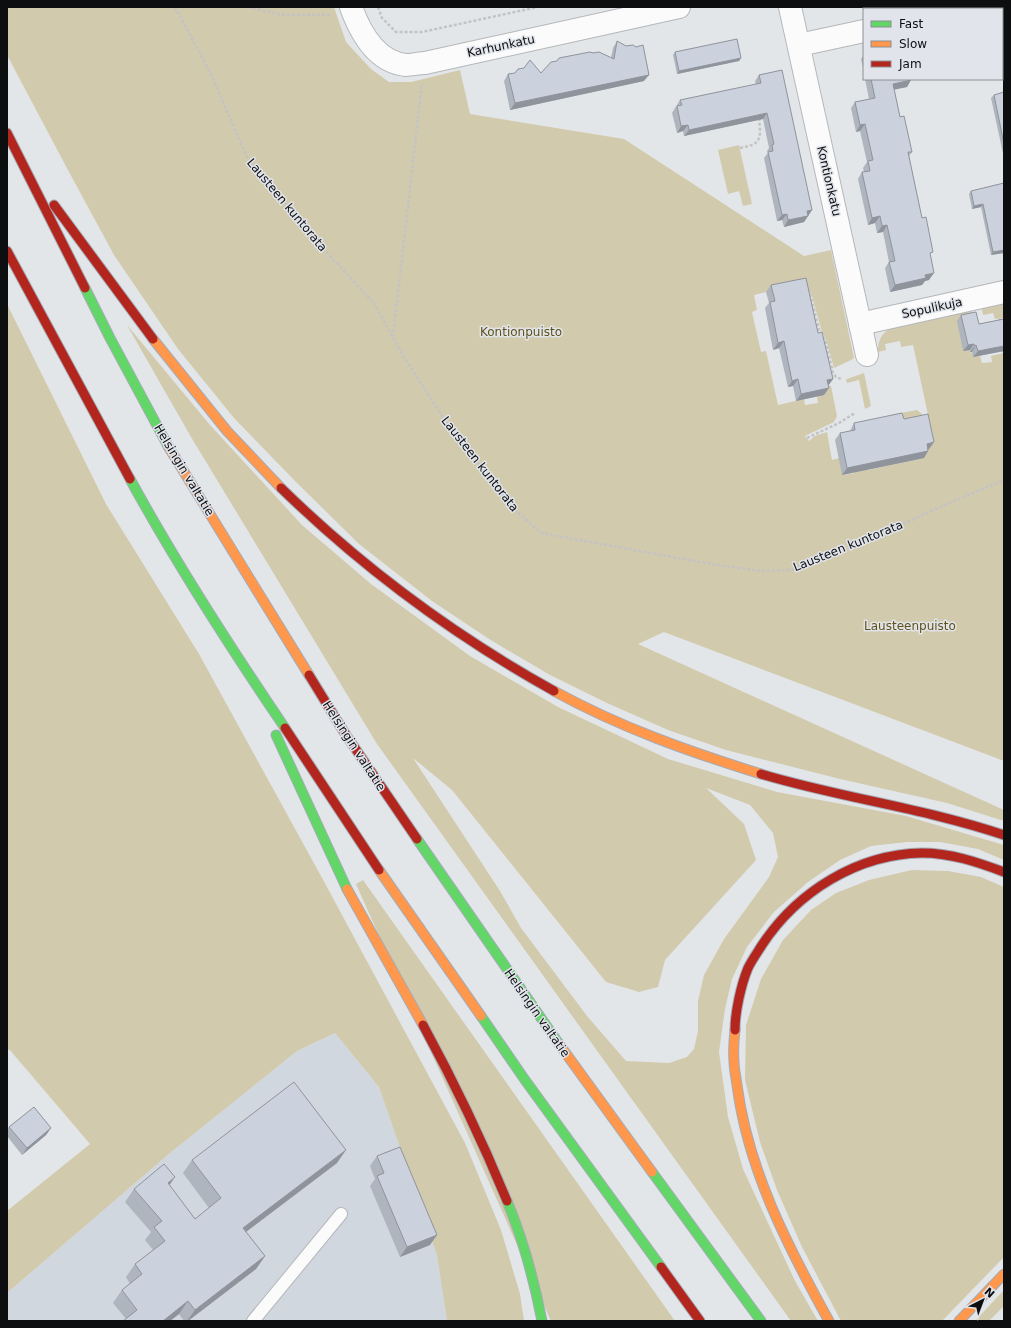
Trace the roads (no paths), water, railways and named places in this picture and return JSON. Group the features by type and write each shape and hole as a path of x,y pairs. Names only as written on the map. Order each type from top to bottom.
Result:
{"highway":[{"name":"Helsingin valtatie","path":"7,133 110,338 169,448 344,732 569,1059 761,1321"},
{"path":"20,159 183,378 228,432 295,502 358,558 426,611 483,650 544,687 602,716 662,740 727,762 797,783 936,814 1004,835"},
{"path":"7,251 162,537 248,674 383,875 525,1080 700,1321"},
{"path":"248,674 348,891 402,985 454,1082 487,1152 523,1243 536,1290 542,1321"},
{"path":"829,1321 797,1264 762,1182 739,1109 734,1078 732,1048 733,1027 738,1001 746,974 754,957 768,936 780,920 795,905 811,891 830,880 870,862 889,856 931,852 972,859 1004,872"},
{"path":"959,1321 1004,1274"}],"street":[{"name":"Karhunkatu","path":"352,11 362,33 373,48 388,60 406,65 425,63 679,7"},
{"name":"Kontionkatu","path":"790,7 867,354"},
{"path":"799,45 863,31"},
{"name":"Sopulikuja","path":"860,324 1004,292"}],"lane":[{"path":"253,1321 341,1214"}],"park label":[{"name":"Kontionpuisto","path":"521,332"},
{"name":"Lausteenpuisto","path":"910,626"}]}
